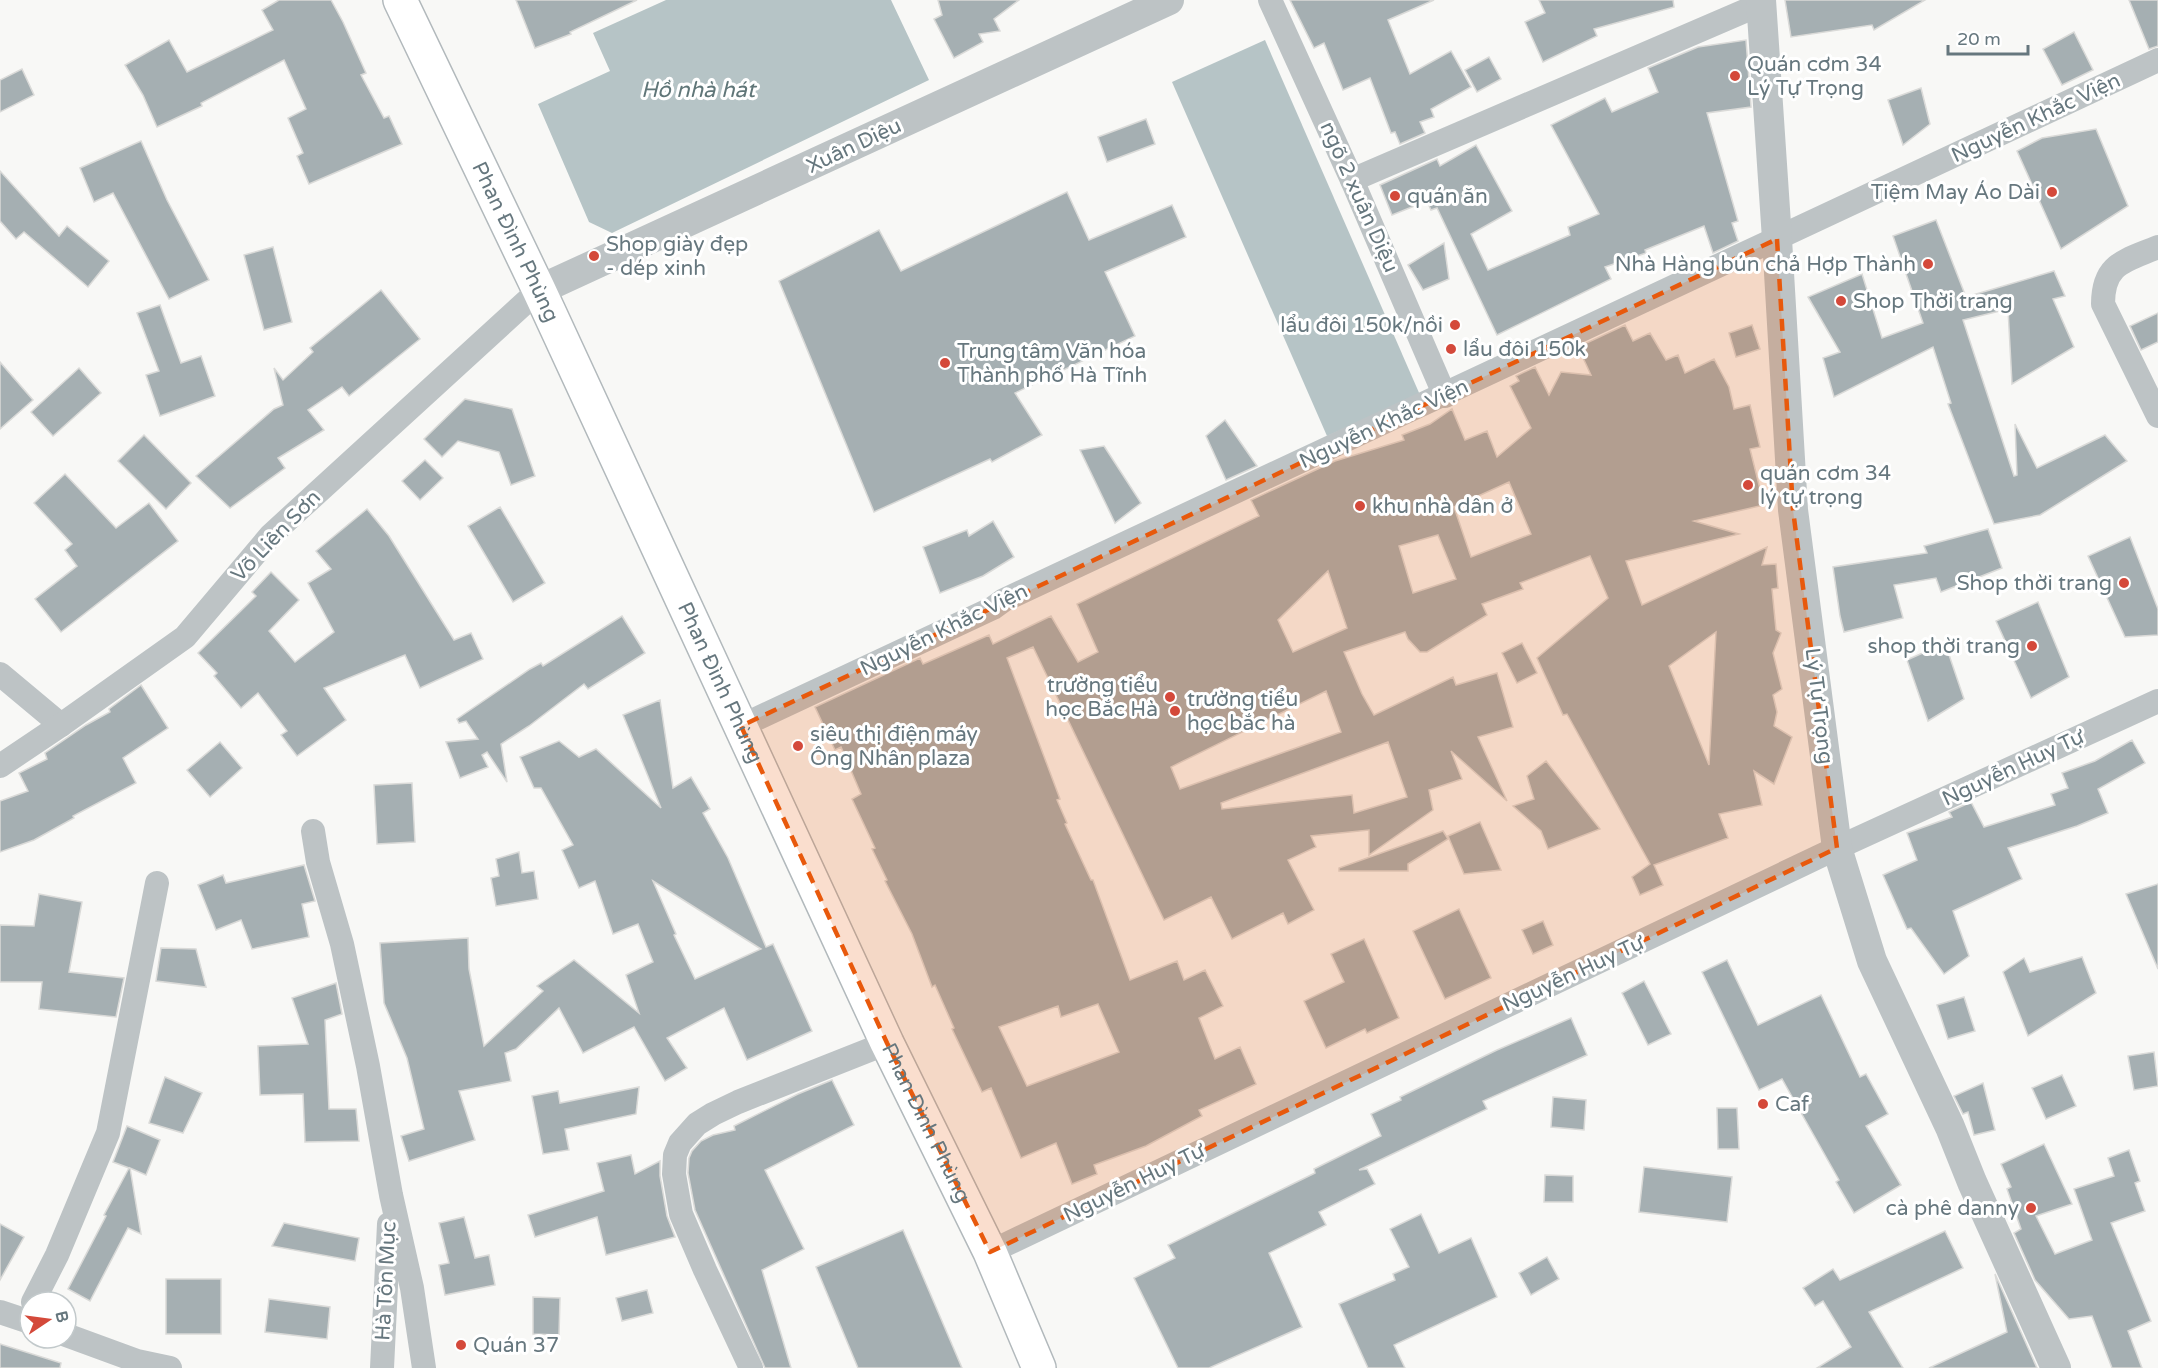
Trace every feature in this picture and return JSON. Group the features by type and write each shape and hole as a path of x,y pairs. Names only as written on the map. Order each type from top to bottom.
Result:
{"main road":[{"name":"Phan Đình Phùng","path":"400,0 539,290 887,1043 990,1252 1039,1368"}],"street":[{"name":"Xuân Diệu","path":"539,290 1169,0"},
{"name":"ngõ 2 xuân Diệu","path":"1270,0 1352,180 1445,396"},
{"path":"1352,180 1761,2"},
{"name":"Lý Tự Trọng","path":"1761,2 1778,239 1793,510 1837,848 1872,962 1950,1127 1972,1182 2056,1368"},
{"name":"Nguyễn Khắc Viện","path":"741,726 993,608 1025,590 1445,396 2158,60"},
{"path":"2158,247 2112,270 2106,279 2103,292 2103,304 2158,416"},
{"name":"Võ Liên Sơn","path":"0,765 61,725 184,637 271,535 539,290"},
{"path":"0,674 61,725"},
{"name":"Nguyễn Huy Tự","path":"990,1252 1837,848 2158,701"},
{"path":"314,831 318,862 342,944 368,1066 391,1195 412,1288 424,1368"},
{"path":"40,1290 108,1133 157,883"},
{"path":"751,1368 681,1214 674,1174 675,1155 680,1143 697,1125 713,1114 887,1043"},
{"name":"Hà Tôn Mục","path":"382,1368 391,1195"},
{"path":"0,1312 18,1313"},
{"path":"78,1340 136,1365 170,1368"}],"highlighted area":[{"path":"1777,239 1793,510 1837,848 990,1252 887,1043 741,726"}],"water":[{"name":"Hồ nhà hát","path":"666,0 891,0 929,80 612,233 589,222 538,104 610,71 593,33"},
{"path":"1265,40 1420,395 1327,436 1172,82"}],"building":[{"path":"279,0 331,0 366,73 361,75 384,118 389,116 402,144 309,184 297,156 303,153 288,118 306,109 284,60 201,103 202,106 157,127 143,95 125,65 169,40 187,72 273,30 262,10"},
{"path":"516,0 637,0 570,32 571,34 535,48"},
{"path":"938,0 1019,0 994,19 1000,31 979,34 983,42 954,58 934,19 942,15"},
{"path":"1290,0 1434,0 1388,20 1410,74 1451,51 1471,87 1431,109 1434,117 1420,122 1425,133 1400,144 1395,132 1391,133 1370,78 1343,90 1324,43 1314,48"},
{"path":"1539,0 1673,0 1674,7 1594,29 1597,36 1543,62 1525,22 1545,13"},
{"path":"1785,0 1925,0 1874,30 1872,25 1791,37"},
{"path":"2129,0 2158,0 2158,46 2149,49"},
{"path":"2074,32 2093,70 2062,85 2043,49"},
{"path":"1746,40 1751,107 1707,113 1738,221 1732,223 1738,241 1713,253 1704,226 1645,250 1646,253 1605,267 1611,279 1497,335 1437,208 1431,210 1427,201 1392,215 1380,185 1437,159 1440,166 1476,145 1512,211 1471,234 1488,270 1570,235 1568,227 1599,214 1551,125 1605,98 1612,112 1658,92 1648,68 1698,47"},
{"path":"1489,57 1501,79 1477,92 1465,70"},
{"path":"22,69 34,95 0,112 0,80"},
{"path":"1921,88 1930,124 1903,145 1888,100"},
{"path":"1146,119 1155,144 1107,162 1098,137"},
{"path":"2096,129 2128,206 2061,249 2017,151 2042,138"},
{"path":"141,141 167,200 209,280 169,299 113,193 94,202 80,168"},
{"path":"0,171 59,236 67,226 109,261 88,287 24,232 16,239 0,221"},
{"name":"Trung tâm Văn hóa Thành phố Hà Tĩnh","path":"1067,192 1089,240 1172,205 1186,237 1105,272 1135,336 1015,393 1042,435 992,462 990,459 874,512 779,281 879,230 901,271"},
{"path":"1936,220 1966,297 2054,271 2065,296 2053,299 2074,347 2012,384 2008,309 1963,320 2014,476 2017,475 2015,424 2037,468 2105,435 2127,461 2040,515 1994,524 1948,404 1951,403 1933,347 1834,397 1823,358 1840,352 1808,297 1862,274 1882,338 1923,323 1893,236"},
{"path":"1444,243 1449,279 1423,290 1408,265"},
{"path":"273,247 292,322 264,330 244,255"},
{"path":"381,290 420,339 349,396 342,387 308,410 324,430 278,458 285,468 230,508 196,476 274,409 283,405 274,368 283,380 313,352 310,348"},
{"path":"160,305 181,363 201,356 215,396 160,416 146,375 159,371 137,313"},
{"path":"2158,313 2158,342 2141,350 2130,326"},
{"path":"1625,325 1633,341 1650,333 1666,360 1678,355 1685,373 1714,359 1729,387 1734,409 1750,405 1760,447 1750,449 1764,505 1694,521 1739,534 1626,561 1642,605 1767,547 1762,565 1776,564 1778,588 1772,589 1776,630 1781,633 1773,653 1782,689 1773,695 1777,712 1774,726 1792,737 1774,784 1754,771 1762,805 1719,814 1728,838 1654,865 1663,885 1640,895 1632,877 1650,864 1567,714 1563,715 1537,658 1608,598 1590,556 1520,583 1523,589 1482,604 1487,615 1427,652 1420,652 1405,632 1344,652 1362,694 1374,715 1453,677 1456,685 1497,673 1513,727 1478,737 1507,801 1451,751 1462,779 1429,790 1433,810 1369,855 1369,830 1311,836 1316,847 1288,860 1314,910 1288,924 1283,913 1232,939 1211,897 1164,920 1033,647 1007,658 1060,799 1057,800 1067,823 1065,824 1093,880 1130,980 1177,961 1184,980 1205,970 1223,1006 1199,1018 1215,1059 1240,1047 1256,1084 1199,1110 1202,1116 1146,1146 1094,1165 1097,1174 1072,1184 1056,1143 1021,1158 991,1088 982,1092 952,1029 954,1028 935,985 932,987 912,934 885,881 887,880 872,849 875,848 852,799 861,794 841,747 835,750 815,707 920,658 923,664 989,635 993,644 1051,616 1078,662 1098,652 1077,604 1259,516 1251,500 1335,461 1404,440 1402,435 1430,424 1452,409 1465,440 1487,431 1497,457 1531,428 1510,386 1519,381 1516,376 1535,367 1549,395 1561,372 1591,375 1578,347","holes":["1509,482 1531,534 1471,557 1454,507","1438,535 1456,579 1413,593 1399,546","1328,571 1347,628 1293,652 1278,620","1716,632 1709,765 1669,666","1326,691 1341,732 1180,789 1171,767","1388,742 1407,797 1354,813 1352,795 1222,809 1221,803","1098,1004 1119,1052 1027,1086 999,1027 1058,1006 1061,1017"]},
{"path":"1752,325 1760,349 1736,357 1729,333"},
{"path":"0,362 33,400 0,429"},
{"path":"79,368 101,393 53,436 31,412"},
{"path":"465,399 512,409 535,476 511,485 499,452 458,441 442,457 424,439"},
{"path":"1225,420 1257,466 1226,480 1206,436"},
{"path":"144,435 191,483 166,509 118,461"},
{"path":"1104,446 1141,503 1115,523 1080,450"},
{"path":"425,460 443,478 420,500 402,481"},
{"path":"65,474 116,528 149,503 178,541 61,632 35,599 77,566 65,550 72,544 34,503"},
{"path":"500,507 545,583 513,602 468,526"},
{"path":"367,509 389,536 454,640 471,633 483,659 420,688 405,655 324,688 346,720 297,756 281,735 287,731 258,693 241,708 214,676 217,673 198,653 256,596 252,592 271,572 299,600 269,631 295,662 334,632 308,583 331,569 316,551"},
{"path":"993,521 1014,557 983,576 940,593 923,547 967,530 969,536"},
{"path":"1988,529 2002,568 1941,592 1936,578 1894,585 1903,618 1844,632 1833,567 1927,553 1924,546"},
{"name":"Shop thời trang","path":"2130,537 2158,609 2158,635 2125,637 2088,556"},
{"name":"shop thời trang","path":"2038,602 2069,677 2031,698 1996,621"},
{"path":"622,616 645,653 588,689 584,684 529,726 501,744 507,782 487,752 482,755 488,767 460,778 446,742 478,739 466,721 459,723 457,719 530,669 541,663 543,666"},
{"path":"1522,643 1537,673 1517,683 1502,653"},
{"path":"1945,643 1964,699 1928,721 1907,660"},
{"path":"141,685 168,728 123,758 136,783 73,816 74,818 34,840 0,852 0,801 28,791 19,773 47,759 45,753 86,725 110,712 109,709"},
{"path":"660,700 673,788 691,777 710,809 703,813 728,858 766,947 773,944 812,1031 747,1060 724,1008 667,1038 687,1068 665,1081 634,1027 583,1053 559,1008 516,1049 505,1053 511,1081 459,1091 475,1140 409,1161 401,1136 424,1129 407,1058 384,1003 380,943 468,938 469,969 484,1046 543,991 537,986 574,960 639,1013 626,975 653,962 638,924 613,934 595,881 579,888 562,850 573,845 541,788 534,788 520,757 559,741 579,757 596,749 661,808 623,715","holes":["653,881 761,949 695,979 674,935 676,934"]},
{"path":"2132,740 2145,763 2098,789 2108,813 2077,826 2008,848 2022,879 1953,911 1969,956 1944,974 1911,928 1907,929 1883,875 1917,860 1907,833 1952,817 1949,812 1971,802 1984,827 2055,805 2051,794 2068,788 2062,773 2095,761"},
{"path":"220,742 242,768 210,797 187,770"},
{"path":"1546,761 1600,829 1548,849 1541,831 1513,806 1534,799 1527,776"},
{"path":"412,783 415,842 377,844 374,785"},
{"path":"1480,822 1501,870 1464,874 1448,836"},
{"path":"1443,831 1448,839 1408,864 1408,871 1339,871 1339,868"},
{"path":"519,852 522,873 534,871 538,899 496,906 491,878 499,876 496,859"},
{"path":"304,865 315,901 302,904 309,937 252,949 241,920 216,930 198,885 223,875 226,883"},
{"path":"2158,884 2158,969 2126,894"},
{"path":"39,894 82,902 69,972 124,978 116,1017 39,1009 42,982 0,982 0,925 34,926"},
{"path":"1459,909 1491,978 1445,999 1413,931"},
{"path":"1543,921 1553,945 1533,954 1522,930"},
{"path":"1364,939 1399,1018 1367,1033 1365,1029 1326,1048 1304,1001 1344,982 1331,954"},
{"path":"161,948 196,949 206,987 156,981"},
{"path":"2082,957 2096,993 2028,1036 2003,972 2024,958 2030,972"},
{"path":"1727,960 1758,1025 1821,995 1860,1077 1866,1074 1888,1114 1866,1126 1901,1185 1854,1213 1836,1182 1839,1180 1782,1079 1759,1090 1702,972"},
{"path":"1644,981 1671,1034 1648,1045 1622,993"},
{"path":"336,983 342,1014 325,1020 329,1109 356,1109 359,1141 305,1142 303,1094 260,1095 258,1046 308,1044 292,998"},
{"path":"1964,997 1975,1031 1948,1039 1937,1005"},
{"path":"1571,1018 1587,1055 1483,1101 1487,1109 1359,1170 1367,1169 1375,1184 1319,1212 1326,1225 1269,1253 1302,1327 1209,1368 1178,1368 1134,1278 1175,1258 1168,1245 1315,1173 1314,1169 1381,1136 1371,1114 1401,1100 1400,1097 1497,1050"},
{"path":"2154,1052 2158,1086 2134,1090 2128,1056"},
{"path":"2062,1075 2076,1106 2046,1119 2032,1088"},
{"path":"165,1077 202,1093 183,1133 149,1123"},
{"path":"832,1080 854,1125 765,1170 804,1249 762,1270 791,1368 765,1368 695,1210 688,1173 689,1158 701,1141 713,1135 735,1130 734,1126"},
{"path":"1983,1083 1995,1130 1974,1135 1968,1112 1963,1114 1954,1096"},
{"path":"639,1087 636,1114 565,1129 569,1150 543,1154 532,1096 558,1091 560,1103"},
{"path":"1553,1097 1586,1100 1584,1130 1551,1127"},
{"path":"1717,1108 1737,1108 1739,1149 1718,1149"},
{"path":"127,1126 160,1140 146,1175 130,1168 141,1234 128,1228 90,1301 78,1294 78,1290 68,1289 129,1168 113,1162"},
{"path":"2044,1144 2072,1204 2036,1216 2055,1254 2092,1240 2074,1189 2114,1176 2108,1158 2129,1150 2140,1181 2135,1183 2145,1211 2111,1223 2151,1321 2128,1331 2142,1368 2112,1368 2092,1316 2069,1319 2035,1280 2014,1233 2021,1229 2007,1189 2011,1187 2001,1164"},
{"path":"631,1155 635,1174 660,1161 660,1176 667,1216 675,1237 606,1255 597,1217 535,1237 528,1215 604,1191 597,1163"},
{"path":"1644,1167 1732,1177 1727,1222 1639,1212"},
{"path":"1545,1175 1573,1176 1573,1202 1544,1202"},
{"path":"1421,1214 1439,1253 1471,1238 1497,1297 1394,1345 1405,1368 1368,1368 1339,1304 1395,1280 1393,1274 1409,1267 1390,1229"},
{"path":"464,1217 475,1258 489,1255 495,1285 445,1295 439,1265 449,1263 439,1223"},
{"path":"284,1223 359,1238 355,1261 272,1246"},
{"path":"0,1224 24,1237 0,1280"},
{"path":"903,1230 962,1368 858,1368 816,1267"},
{"path":"1945,1231 1963,1268 1869,1312 1903,1368 1817,1368 1851,1347 1823,1301 1815,1306 1803,1288 1833,1269 1840,1280"},
{"path":"1547,1257 1559,1279 1531,1295 1519,1273"},
{"path":"1995,1274 2037,1368 1929,1368 2007,1332"},
{"path":"166,1279 221,1279 221,1334 166,1334"},
{"path":"647,1290 653,1313 622,1321 616,1298"},
{"path":"533,1297 560,1298 559,1335 533,1334"},
{"path":"269,1299 330,1307 327,1339 265,1332"},
{"path":"0,1344 61,1363 60,1368 0,1368"}],"place":[{"name":"Quán cơm 34 Lý Tự Trọng","path":"1735,76"},
{"name":"Tiệm May Áo Dài","path":"2052,192"},
{"name":"quán ăn","path":"1395,196"},
{"name":"Shop giày đẹp - dép xinh","path":"594,256"},
{"name":"Nhà Hàng bún chả Hợp Thành","path":"1928,264"},
{"name":"Shop Thời trang","path":"1841,301"},
{"name":"lẩu đôi 150k/nồi","path":"1455,325"},
{"name":"lẩu đôi 150k","path":"1451,349"},
{"name":"Trung tâm Văn hóa Thành phố Hà Tĩnh","path":"945,363"},
{"name":"quán cơm 34 lý tự trọng","path":"1748,485"},
{"name":"khu nhà dân ở","path":"1360,506"},
{"name":"Shop thời trang","path":"2124,583"},
{"name":"shop thời trang","path":"2032,646"},
{"name":"trường tiểu học Bắc Hà","path":"1170,697"},
{"name":"trường tiểu học bắc hà","path":"1175,711"},
{"name":"siêu thị điện máy Ông Nhân plaza","path":"798,746"},
{"name":"Caf","path":"1763,1104"},
{"name":"cà phê danny","path":"2031,1208"},
{"name":"Quán 37","path":"461,1345"}]}
